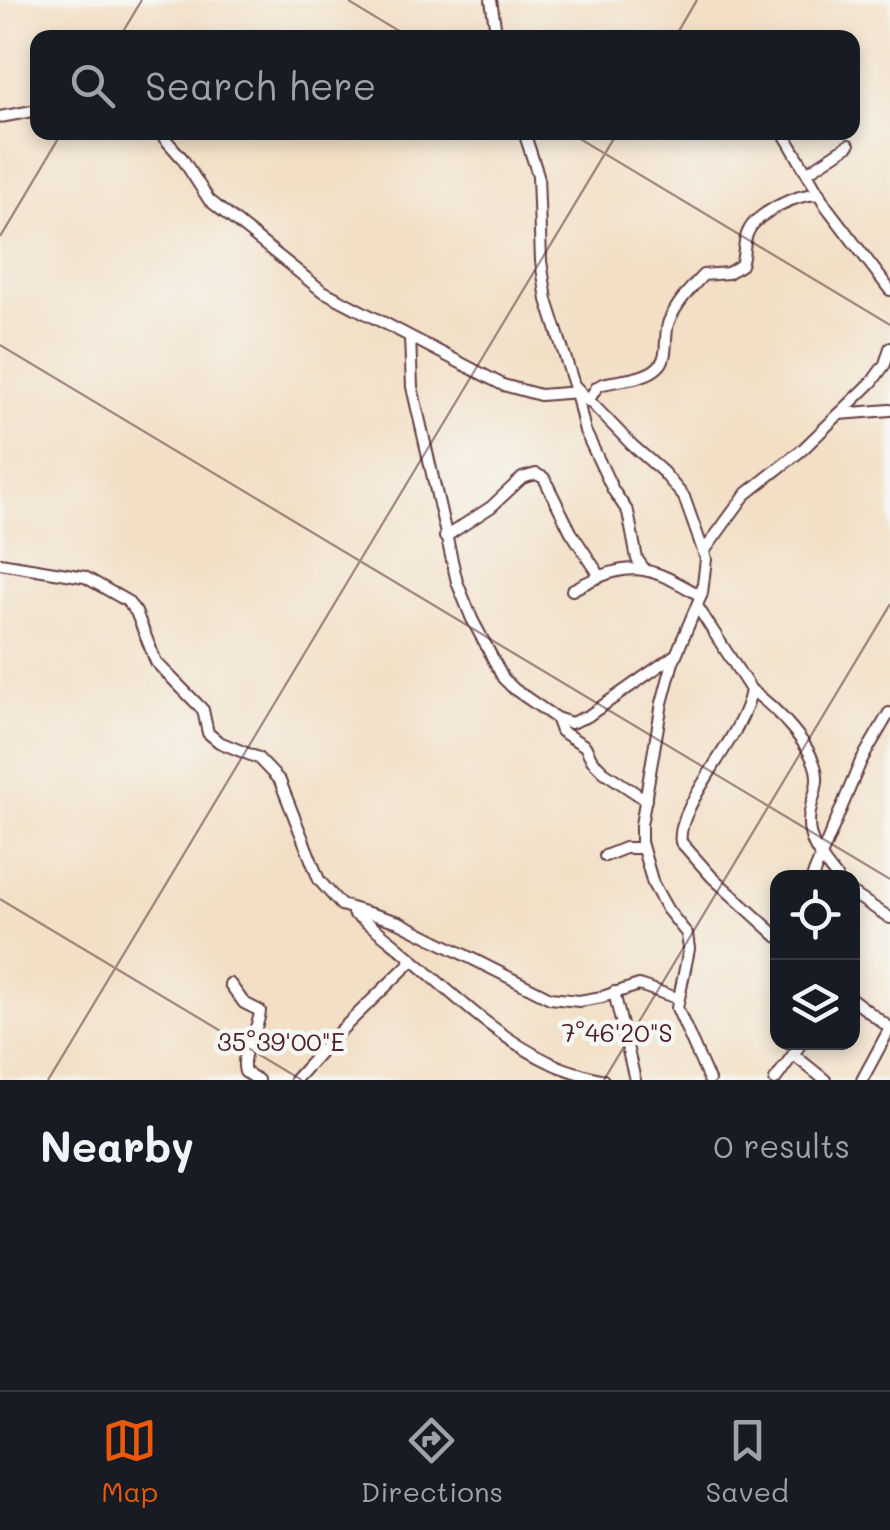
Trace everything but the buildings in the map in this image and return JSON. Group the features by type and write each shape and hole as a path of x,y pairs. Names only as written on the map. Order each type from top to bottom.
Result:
{"street":[{"path":"492,0 497,30"},
{"path":"0,118 30,112"},
{"path":"166,140 209,200 322,290 503,386 540,394 581,395 659,367 664,360 666,330 682,298 703,275 728,273 741,265 746,237 753,224 795,197 808,192 820,194"},
{"path":"527,140 538,175 541,261 547,300 581,395 584,431 628,512 637,559 645,570"},
{"path":"787,140 820,194 890,290"},
{"path":"808,172 850,144"},
{"path":"410,337 412,387 456,582 504,678 556,718 570,723 588,716 676,654"},
{"path":"705,550 746,495 785,465 880,373 890,348"},
{"path":"581,395 674,484 690,510 705,550 706,570 699,601 676,654 662,702 641,825 642,848 653,884 689,941 677,998 685,1030 709,1080"},
{"path":"838,414 890,410"},
{"path":"445,537 491,506 522,478 536,474 544,478 571,532 600,576"},
{"path":"0,563 84,576 127,601 136,612 156,662 203,710 208,733 219,742 258,758 280,781 319,880 342,905 383,934 479,1017 532,1053 568,1070 603,1080"},
{"path":"572,590 616,571 645,570 660,572 699,601 751,690 779,712 814,765 817,784 808,830 831,870"},
{"path":"751,690 740,725 682,821 680,835 687,852 770,930"},
{"path":"816,870 860,761 890,712"},
{"path":"556,718 562,731 586,746 592,760 604,772 646,800"},
{"path":"606,856 624,848 642,848"},
{"path":"860,897 890,918"},
{"path":"342,905 399,922 550,998 579,1001 639,985 677,998"},
{"path":"295,1080 332,1038 412,961"},
{"path":"230,984 260,1016 242,1061 242,1076 258,1080"},
{"path":"614,992 634,1080"},
{"path":"860,1008 889,1033 862,1080"},
{"path":"775,1080 797,1050"},
{"path":"794,1054 824,1080"}]}
